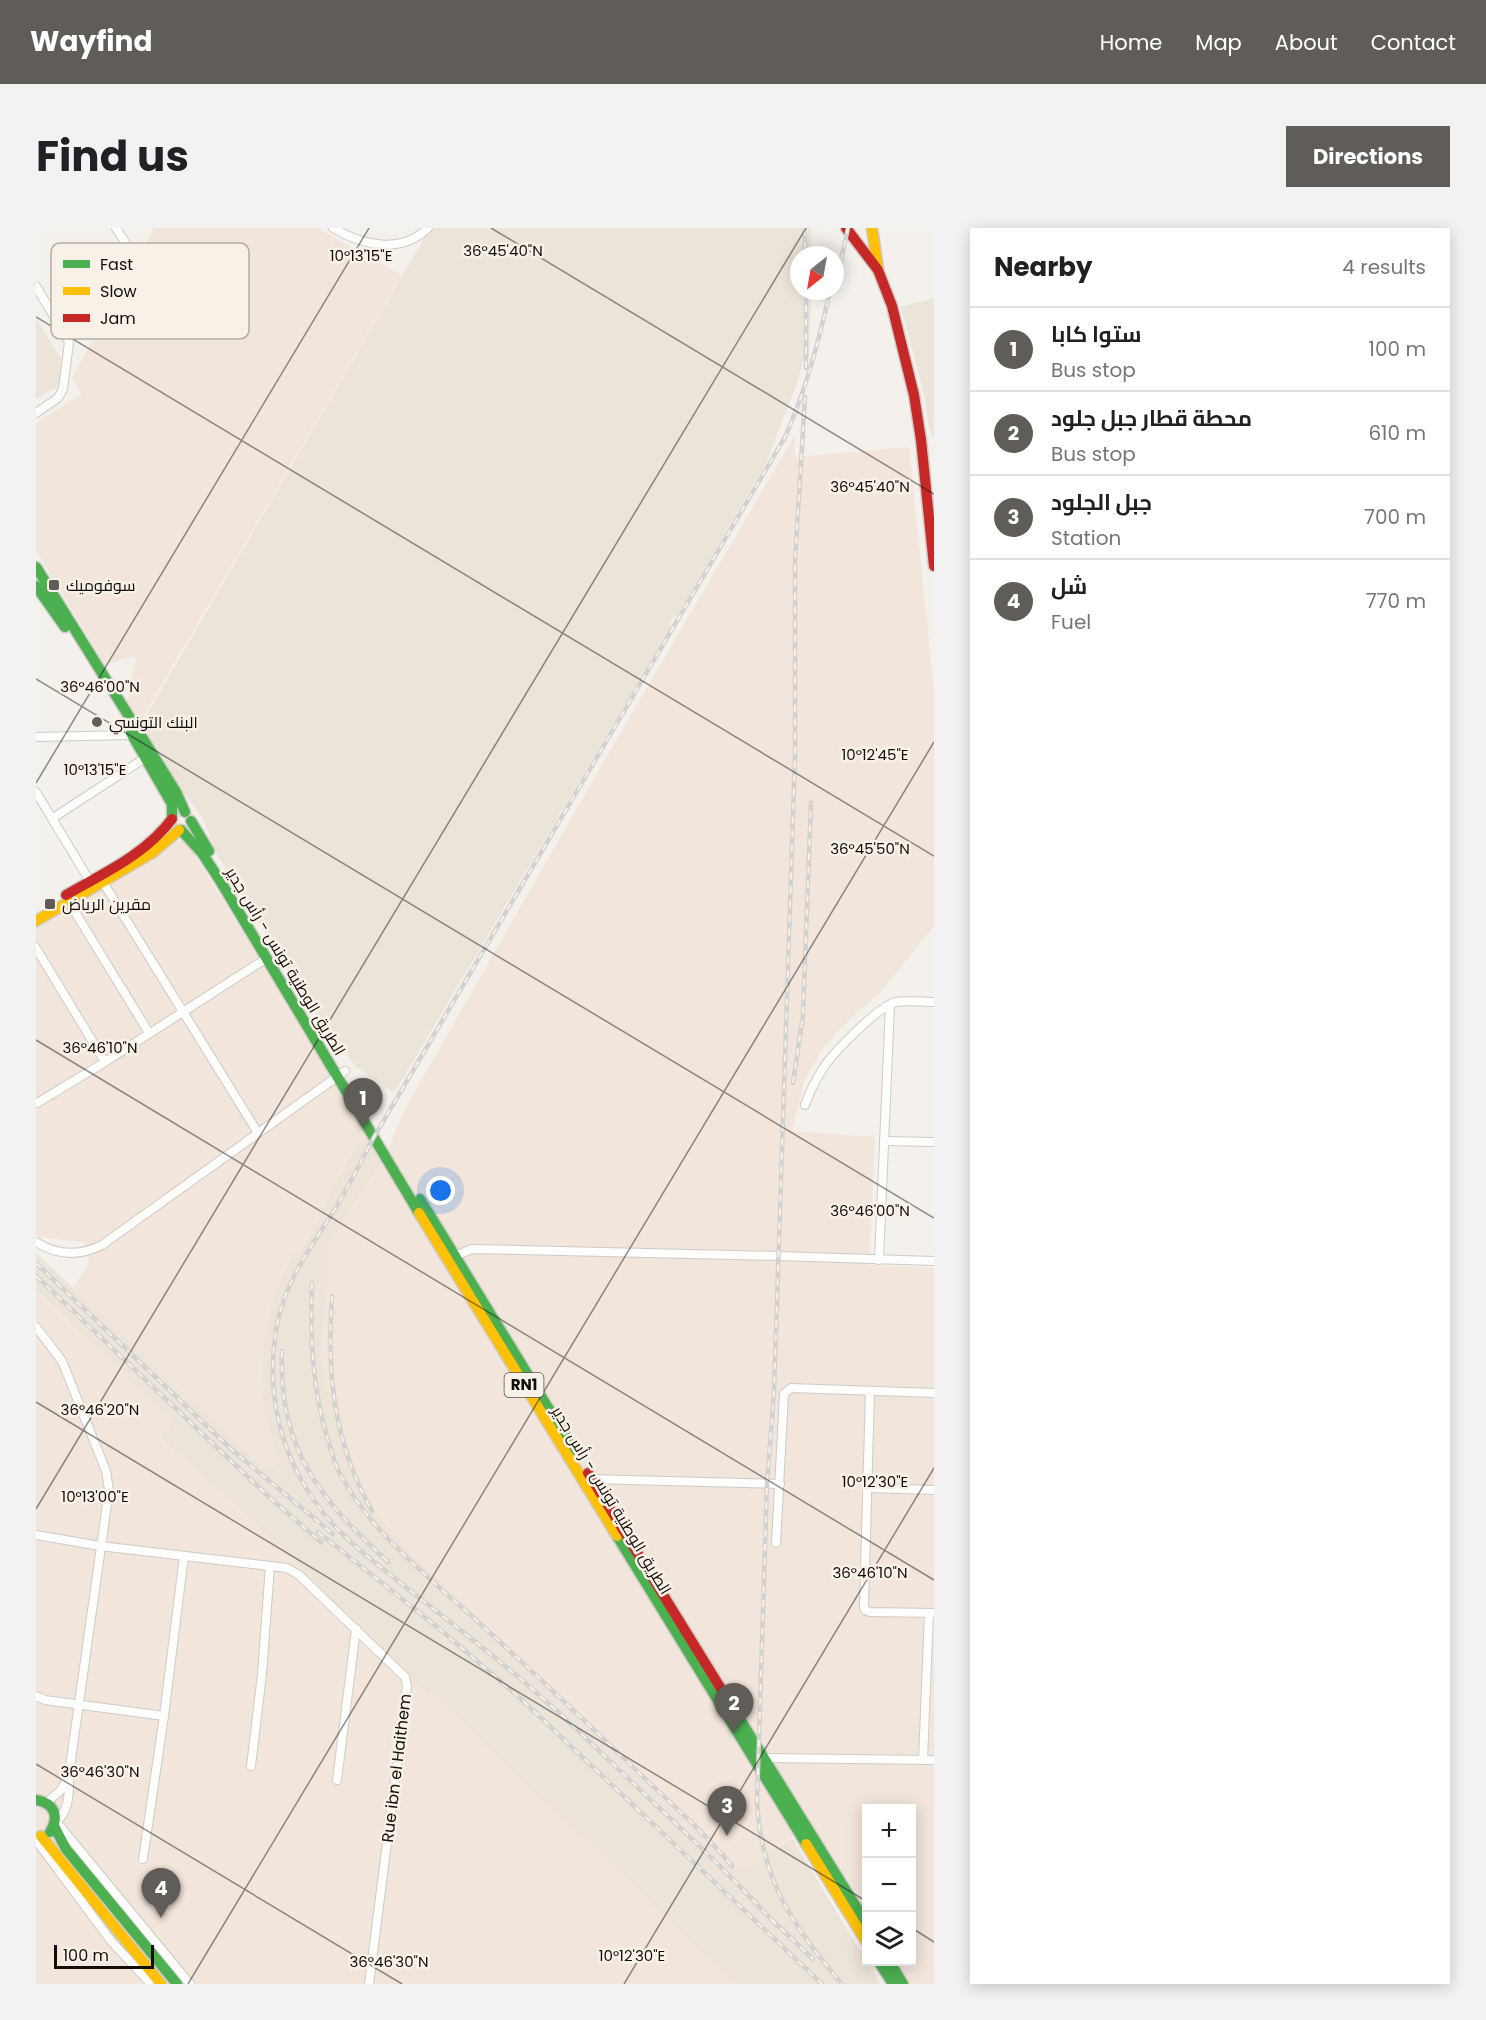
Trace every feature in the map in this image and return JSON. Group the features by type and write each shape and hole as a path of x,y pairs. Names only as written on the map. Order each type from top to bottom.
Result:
{"main road":[{"path":"846,228 878,270"},
{"path":"858,244 873,232"},
{"path":"873,232 878,270 892,306 914,395 934,566"},
{"name":"الطريق الوطنية تونس - رأس جدير","path":"36,567 176,792 188,817 375,1126 451,1258 862,1933"},
{"name":"RN1","path":"36,586 65,627 132,735 172,804 174,827 180,830"},
{"path":"36,921 146,846 164,830 176,813 188,817 189,827 180,830 152,853 96,881"},
{"name":"الطريق الوطنية تونس - رأس جدير","path":"180,830 192,840 207,860 342,1073"},
{"path":"36,913 67,899"},
{"name":"الطريق الوطنية تونس - رأس جدير","path":"587,1479 862,1915"},
{"path":"39,1800 54,1809 55,1822 66,1849 177,1984"},
{"path":"55,1822 50,1832 38,1837 161,1984"},
{"path":"882,1966 893,1984"},
{"path":"892,1966 903,1984"}],"street":[{"path":"116,228 125,243"},
{"path":"333,228 356,239 383,246 407,241 428,228"},
{"path":"36,286 51,311"},
{"path":"36,412 58,398 63,389 69,342 67,339"},
{"path":"37,735 132,735"},
{"path":"53,818 145,758"},
{"path":"36,792 183,1012 258,1133"},
{"path":"67,899 149,1033"},
{"path":"36,948 105,1062"},
{"path":"37,1103 267,958"},
{"path":"805,1105 813,1085 826,1064 843,1044 890,1005 898,1002 934,1002"},
{"path":"879,1260 890,1005"},
{"path":"36,1242 47,1248 69,1254 94,1249 170,1199 342,1073"},
{"path":"884,1141 934,1142"},
{"path":"451,1258 472,1249 934,1261"},
{"path":"38,1332 62,1361 106,1470 109,1490 78,1704 67,1803 64,1813 55,1822 190,1984"},
{"path":"776,1543 784,1394 787,1390 791,1388 934,1393"},
{"path":"870,1391 865,1610 931,1613 923,1760"},
{"path":"587,1479 780,1484"},
{"path":"867,1488 934,1490"},
{"name":"Rue ibn el Haithem","path":"36,1535 100,1546 287,1568 299,1575 402,1673 407,1686 369,1984"},
{"path":"143,1859 184,1556"},
{"path":"251,1766 262,1674 270,1566"},
{"path":"337,1780 356,1629"},
{"path":"36,1696 45,1700 164,1716"},
{"path":"765,1758 934,1760"},
{"path":"39,1800 62,1790 69,1774"},
{"path":"38,1837 111,1941 150,1984"}],"shaded area":[{"path":"154,228 317,228 402,275 134,732 127,701 136,658 133,656 105,665 36,550 36,423 82,394 72,378 93,339 249,339 249,243 146,243"},
{"path":"430,228 811,228 812,246 790,246 790,300 811,300 809,357 804,358 797,383 766,463 395,1092 354,1065 344,1049 338,1049 241,893 245,882 238,877 235,882 218,857 204,821 166,770 140,726"},
{"path":"934,298 934,439 929,427 924,394 901,307"},
{"path":"36,318 62,360 60,385 36,399"},
{"path":"795,435 795,457 909,447 934,691 934,926 881,992 851,1018 823,1048 804,1082 792,1131 875,1137 869,1265 934,1268 934,1984 910,1984 899,1966 916,1966 916,1804 862,1804 862,1907 811,1824 743,1870 401,1543 377,1513 363,1488 352,1461 338,1399 327,1392 321,1354 329,1243 384,1158 407,1105 611,749"},
{"path":"185,840 367,1130 333,1185 318,1220 300,1251 294,1253 270,1307 262,1358 261,1383 271,1441 279,1462 265,1469 73,1288 89,1264 84,1242 36,1235 36,915 167,844"},
{"path":"367,1130 384,1158 329,1243 321,1354 338,1399 340,1416 377,1513 401,1543 743,1870 792,1838 862,1954 862,1966 869,1966 880,1984 736,1984 431,1694 429,1698 409,1675 366,1636 294,1561 160,1437 174,1422 36,1290 36,1253 265,1469 279,1462 271,1441 261,1383 262,1358 270,1307 283,1274 294,1253 300,1251 318,1220 333,1185"},
{"path":"36,1291 174,1422 160,1438 294,1561 366,1636 409,1675 428,1697 431,1693 736,1984 36,1984"}],"railway":[{"path":"804,228 805,246"},
{"path":"844,246 848,228"},
{"path":"806,300 806,368"},
{"path":"776,1925 708,1854 547,1702 367,1556 323,1513 303,1482 285,1443 275,1402 273,1360 278,1319 297,1270 785,437 811,366 828,300"},
{"path":"805,397 795,561 795,755 774,1392 767,1483 757,1802 765,1855 783,1900 809,1942 842,1984"},
{"path":"793,1083 803,1015 811,803"},
{"path":"36,1263 231,1449 333,1534"},
{"path":"36,1276 269,1497 321,1542"},
{"path":"312,1283 311,1323 318,1401 338,1470 366,1513 400,1551 594,1729 696,1827 732,1866"},
{"path":"332,1296 331,1353 336,1407 349,1459 372,1511"},
{"path":"282,1351 287,1416 308,1470 342,1516 388,1562"},
{"path":"318,1532 436,1626 520,1698 822,1984"},
{"path":"770,1918 813,1959"}],"traffic: fast":[{"path":"36,567 176,792 185,812"},
{"path":"36,586 65,627"},
{"path":"131,733 172,804 172,817"},
{"path":"191,821 209,851"},
{"path":"181,830 202,853 219,879 419,1213"},
{"path":"420,1199 574,1450"},
{"path":"617,1536 806,1844"},
{"path":"736,1713 862,1917"},
{"path":"36,1800 47,1804 54,1811 55,1821 50,1832"},
{"path":"54,1826 66,1849 177,1984"},
{"path":"882,1966 893,1984"},
{"path":"892,1966 903,1984"}],"traffic: slow":[{"path":"872,228 878,269"},
{"path":"36,921 152,853 179,830"},
{"path":"419,1213 617,1536"},
{"path":"41,1836 161,1984"},
{"path":"806,1844 862,1935"}],"traffic: jam":[{"path":"846,228 878,270 892,306 914,395 934,566"},
{"path":"66,895 137,853 172,819"},
{"path":"588,1473 736,1713"}],"place":[{"name":"سوفوميك","path":"54,585"},
{"name":"البنك التونسي","path":"97,722"},
{"name":"مقرين الرياض","path":"50,904"},
{"name":"ستوا كابا","path":"363,1128"},
{"name":"محطة قطار جبل جلود","path":"734,1733"},
{"name":"جبل الجلود","path":"727,1836"},
{"name":"شل","path":"161,1918"}]}
